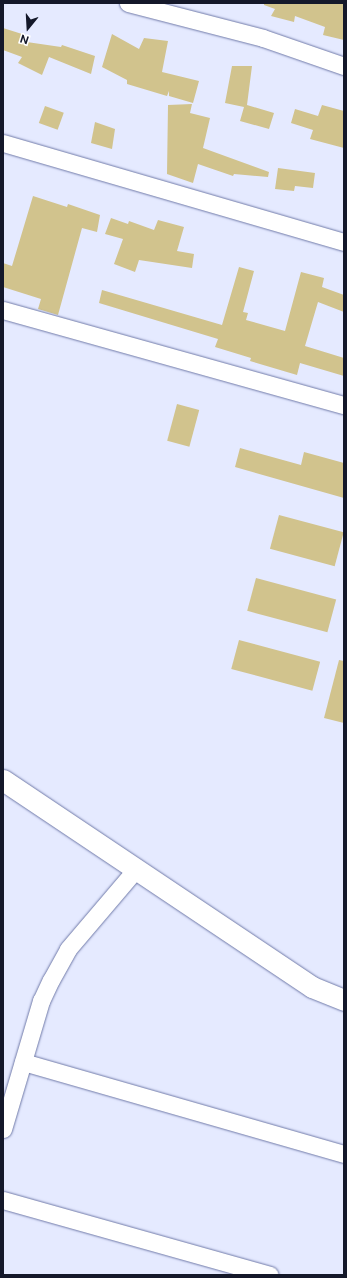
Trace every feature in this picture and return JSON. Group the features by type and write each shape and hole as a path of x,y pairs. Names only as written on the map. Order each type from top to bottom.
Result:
{"street":[{"path":"128,3 263,38 344,66"},
{"path":"3,143 344,242"},
{"path":"3,310 344,405"},
{"path":"3,780 312,987 344,1000"},
{"path":"3,1129 41,1001 68,949 136,869"},
{"path":"23,1062 344,1154"},
{"path":"3,1200 270,1275"}],"building":[{"path":"264,3 344,3 344,40 323,35 325,27 295,16 294,22 271,16 275,9 264,5"},
{"path":"3,28 22,34 20,41 61,47 62,45 95,56 91,74 49,57 42,75 18,63 22,57 3,50"},
{"path":"112,34 139,49 144,38 168,41 162,72 199,81 193,103 169,96 169,91 167,96 127,84 127,80 102,67"},
{"path":"232,66 252,66 247,105 274,113 269,129 240,121 244,107 225,103"},
{"path":"192,104 190,113 210,118 203,148 269,172 268,177 234,174 233,176 198,164 193,183 167,174 168,105"},
{"path":"322,105 344,111 344,148 310,139 313,130 291,123 295,109 318,116"},
{"path":"45,106 64,113 58,130 39,123"},
{"path":"95,122 115,129 112,149 91,143"},
{"path":"278,168 315,173 313,188 295,186 294,191 275,189"},
{"path":"33,196 67,207 68,204 100,215 97,232 82,228 58,315 38,309 41,299 3,287 3,263 12,266"},
{"path":"111,218 128,224 129,221 154,230 158,220 184,227 177,251 194,254 192,268 139,260 135,272 114,264 123,239 105,234"},
{"path":"239,267 254,271 243,312 248,313 246,320 285,331 301,272 324,278 322,287 344,295 344,312 318,302 305,346 344,358 344,376 300,363 297,375 250,361 251,358 215,347 218,339 99,303 102,290 222,325"},
{"path":"177,404 199,410 189,447 167,441"},
{"path":"240,448 301,465 304,452 344,463 344,498 235,467"},
{"path":"279,515 344,532 335,566 270,549"},
{"path":"256,578 336,599 327,632 247,611"},
{"path":"239,640 320,662 312,691 231,669"},
{"path":"339,660 344,661 344,723 324,718"}]}
